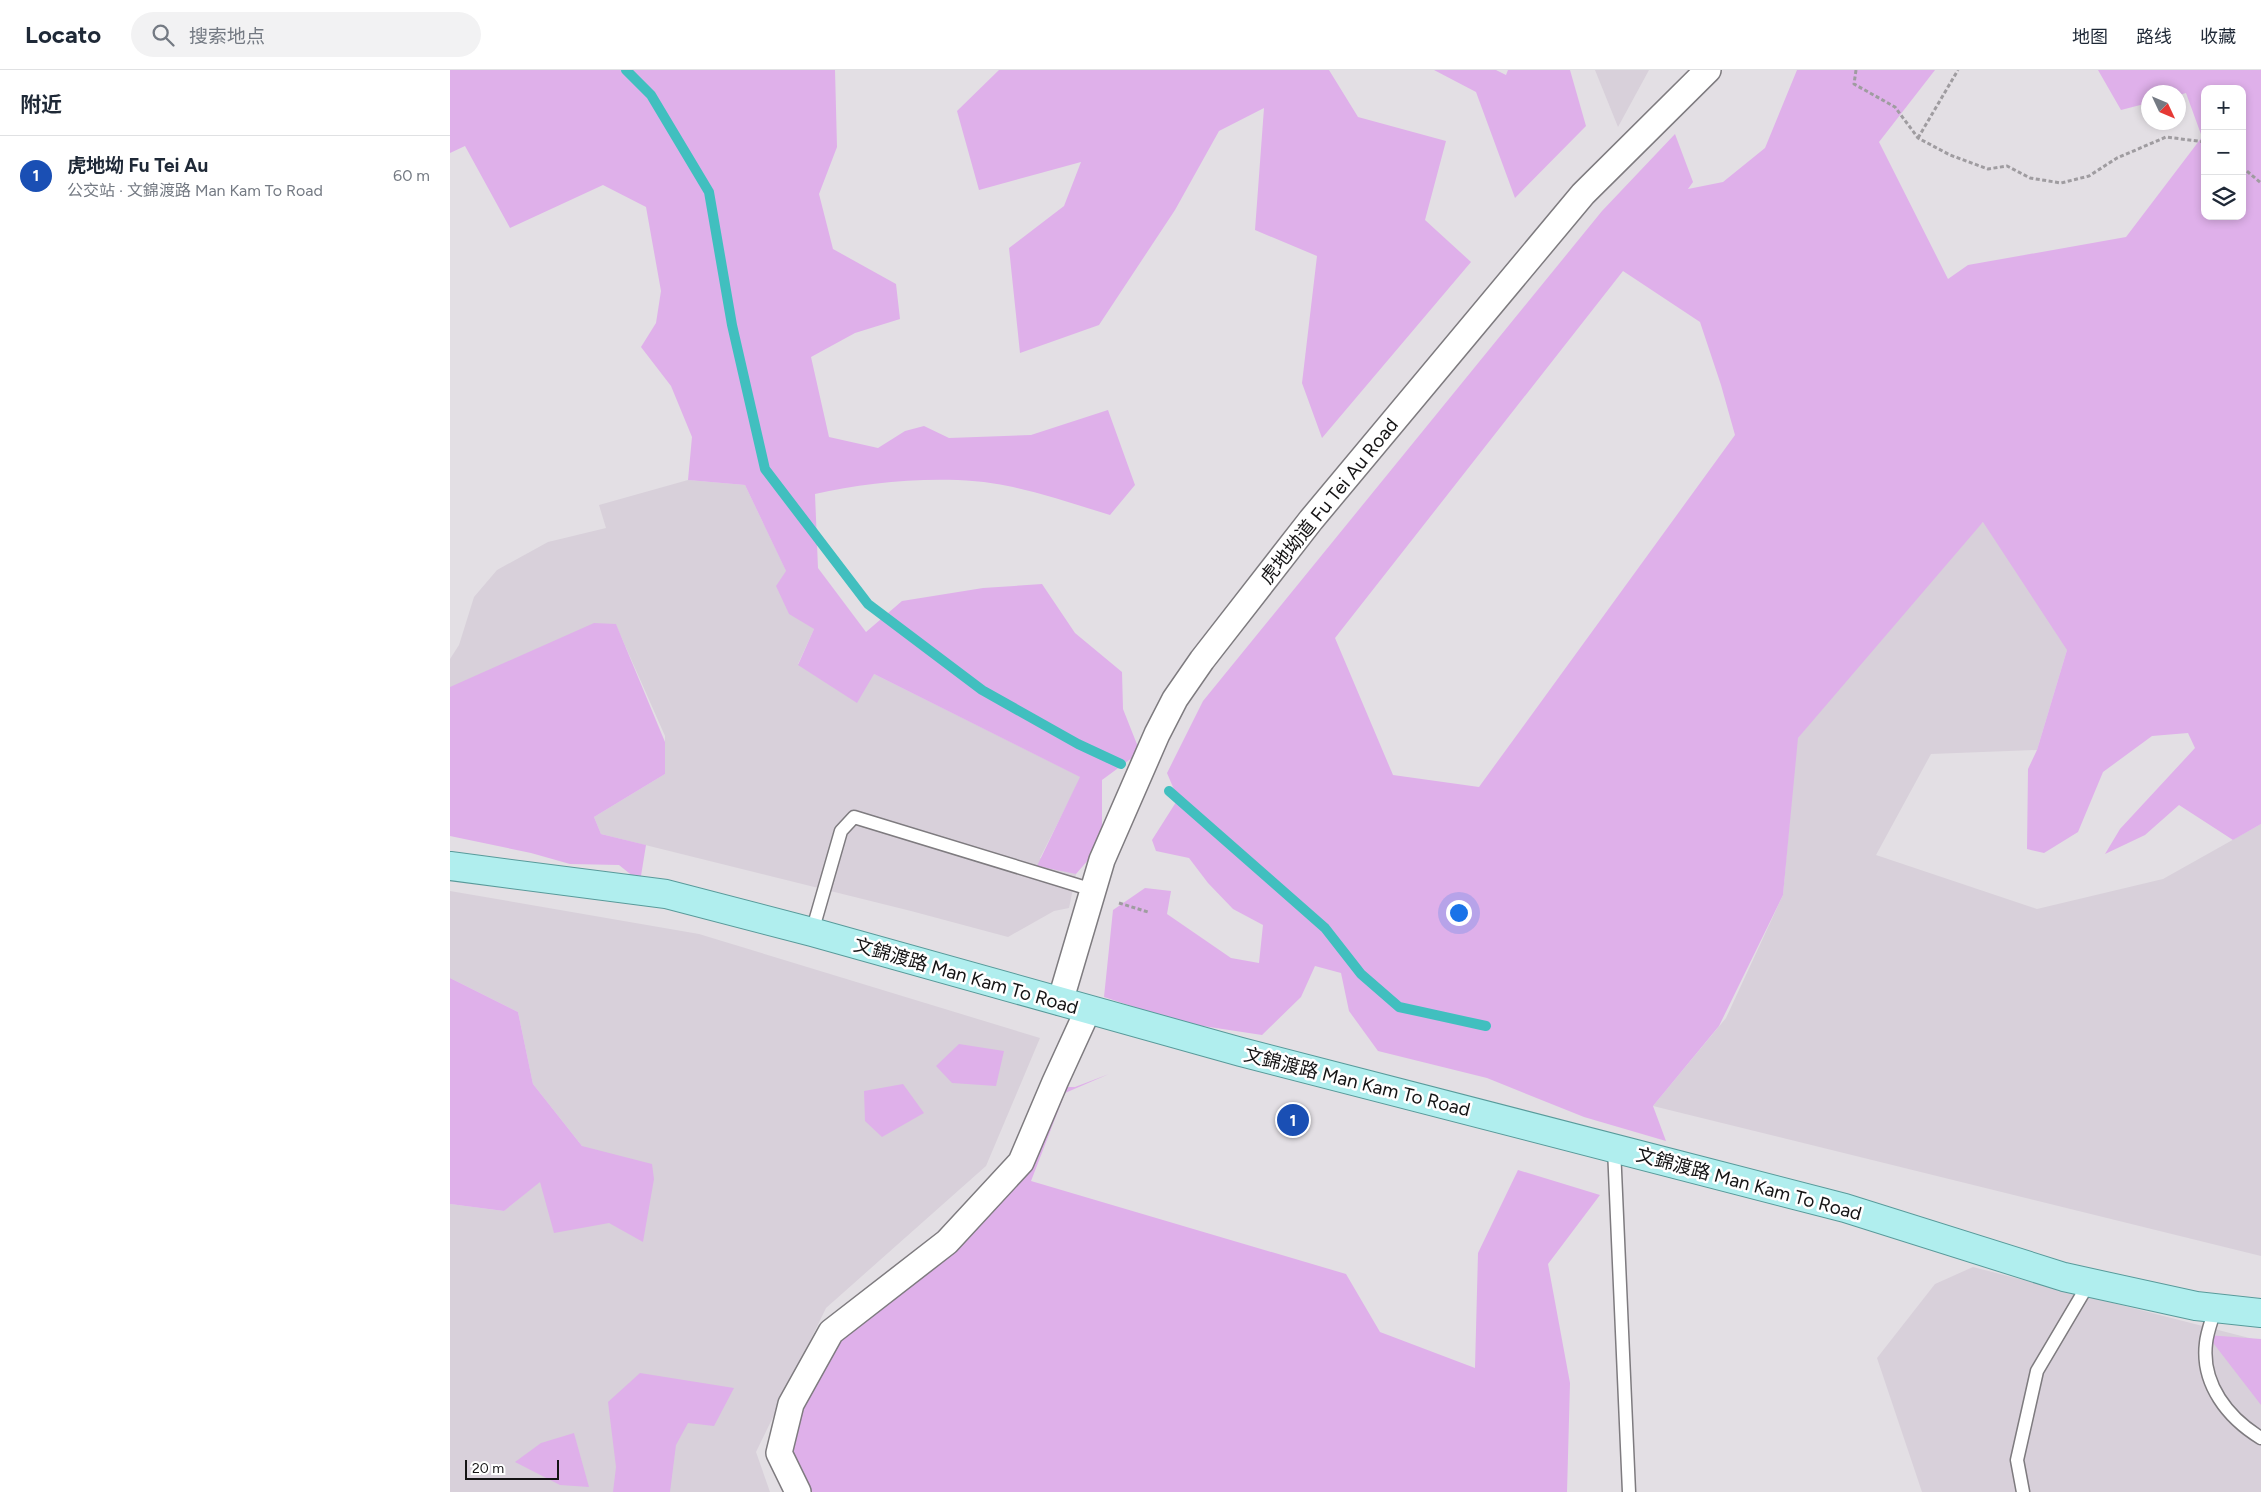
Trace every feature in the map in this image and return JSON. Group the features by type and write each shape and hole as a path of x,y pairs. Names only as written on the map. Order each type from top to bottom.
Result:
{"main road":[{"name":"文錦渡路 Man Kam To Road","path":"450,866 666,894 812,932 1250,1054 1845,1208 2089,1283 2214,1309 2261,1313"}],"street":[{"name":"虎地坳道 Fu Tei Au Road","path":"1060,1002 1103,896 1102,860 1157,734 1175,699 1202,660 1311,520 1582,194 1708,70"},
{"path":"798,1492 779,1453 791,1404 831,1332 947,1242 1021,1162 1088,1010"}],"lane":[{"path":"812,932 841,831 854,817 1103,896"},
{"path":"1614,1148 1629,1492"},
{"path":"2023,1492 2017,1460 2037,1371 2089,1283"},
{"path":"2214,1309 2206,1342 2205,1361 2211,1381 2228,1411 2236,1420 2261,1438"}],"path":[{"path":"1856,70 1854,84 1895,107 1918,138 1950,155 1988,169 2007,166 2030,178 2061,183 2089,176 2117,158 2166,137 2201,141"},
{"path":"1918,138 1958,70"},
{"path":"2246,171 2261,184"},
{"path":"1103,896 1148,912"}],"shaded area":[{"path":"450,70 835,70 837,147 819,194 833,249 896,284 900,319 855,333 811,357 829,437 878,448 905,431 924,426 949,438 1031,435 1108,410 1135,485 1110,515 1021,489 986,482 962,480 886,483 837,489 815,494 818,568 866,632 902,601 983,588 1042,584 1075,633 1122,672 1123,709 1140,752 1102,780 1102,844 1076,874 1037,866 1080,777 874,674 857,703 798,665 814,629 789,614 776,586 786,571 745,485 688,480 692,437 671,386 641,347 656,323 661,291 646,207 603,185 510,228 465,146 450,153"},
{"path":"999,70 1329,70 1358,117 1446,141 1425,220 1471,262 1322,438 1302,383 1317,256 1255,230 1264,108 1219,131 1175,210 1099,325 1020,353 1009,248 1064,206 1081,162 979,190 957,111"},
{"path":"1434,70 1496,70 1506,75 1508,70 1570,70 1586,126 1515,198 1476,92"},
{"path":"1595,70 1649,70 1618,127"},
{"path":"1797,70 1935,70 1879,142 1948,279 1968,265 2126,237 2201,138 2201,220 2246,220 2246,85 2201,85 2201,134 2186,93 2186,85 2141,85 2141,105 2121,110 2098,70 2261,70 2261,824 2233,840 2179,805 2145,835 2105,854 2120,829 2195,748 2188,733 2152,736 2103,772 2078,832 2044,853 2027,849 2028,769 2037,750 2067,650 1983,522 1798,738 1783,895 1719,1026 1653,1106 1666,1141 1584,1117 1487,1078 1378,1051 1349,1011 1341,973 1315,966 1301,997 1262,1035 1183,1023 1104,997 1113,910 1145,888 1171,891 1167,914 1231,958 1259,963 1263,925 1233,909 1208,883 1189,858 1156,851 1152,840 1178,799 1167,773 1203,701 1602,211 1675,134 1693,182 1688,189 1723,182 1765,148","holes":["1623,271 1700,322 1735,435 1479,787 1393,775 1335,638"]},
{"path":"2042,461 2067,650 2037,750 1931,754 1876,855 2037,909 2163,879 2261,824 2261,1256 1653,1106 1726,1018 1783,895 1797,739 1925,582"},
{"path":"688,480 745,485 814,629 798,664 874,674 1081,777 1040,858 1076,874 1069,908 1054,911 1008,937 601,834 594,817 665,774 665,736 616,625 450,688 450,659 459,645 474,597 497,570 548,542 606,528 599,505"},
{"path":"594,623 616,624 665,742 665,774 594,817 601,834 646,845 640,882 619,865 570,864 531,853 450,836 450,687"},
{"path":"450,891 699,934 1040,1038 986,1166 826,1308 756,1452 770,1492 450,1492 450,1204 504,1211 582,1146 533,1084 518,1012 450,978"},
{"path":"450,978 518,1012 533,1084 582,1146 652,1164 654,1179 643,1242 609,1223 554,1233 540,1182 504,1211 450,1204"},
{"path":"959,1044 1004,1051 996,1086 952,1083 936,1066"},
{"path":"1109,1074 1065,1093 1031,1181 1346,1274 1380,1332 1475,1368 1478,1253 1518,1170 1600,1195 1548,1264 1570,1383 1567,1492 803,1492 783,1439 826,1341 1026,1164 1059,1087 1075,1087"},
{"path":"903,1084 924,1113 882,1137 865,1121 864,1091"},
{"path":"1973,1267 2261,1341 2261,1492 1922,1492 1877,1358 1935,1284"},
{"path":"2207,1335 2261,1339 2261,1405"},
{"path":"640,1373 734,1388 714,1426 688,1423 676,1445 670,1492 613,1492 616,1467 608,1402"},
{"path":"574,1433 589,1487 560,1485 515,1462 541,1443"}],"waterway":[{"path":"626,70 651,95 709,192 732,325 765,469 868,604 982,690 1078,744 1121,764"},
{"path":"1169,791 1325,928 1361,974 1399,1007 1486,1026"}],"place":[{"name":"虎地坳 Fu Tei Au","path":"1293,1120"}]}
